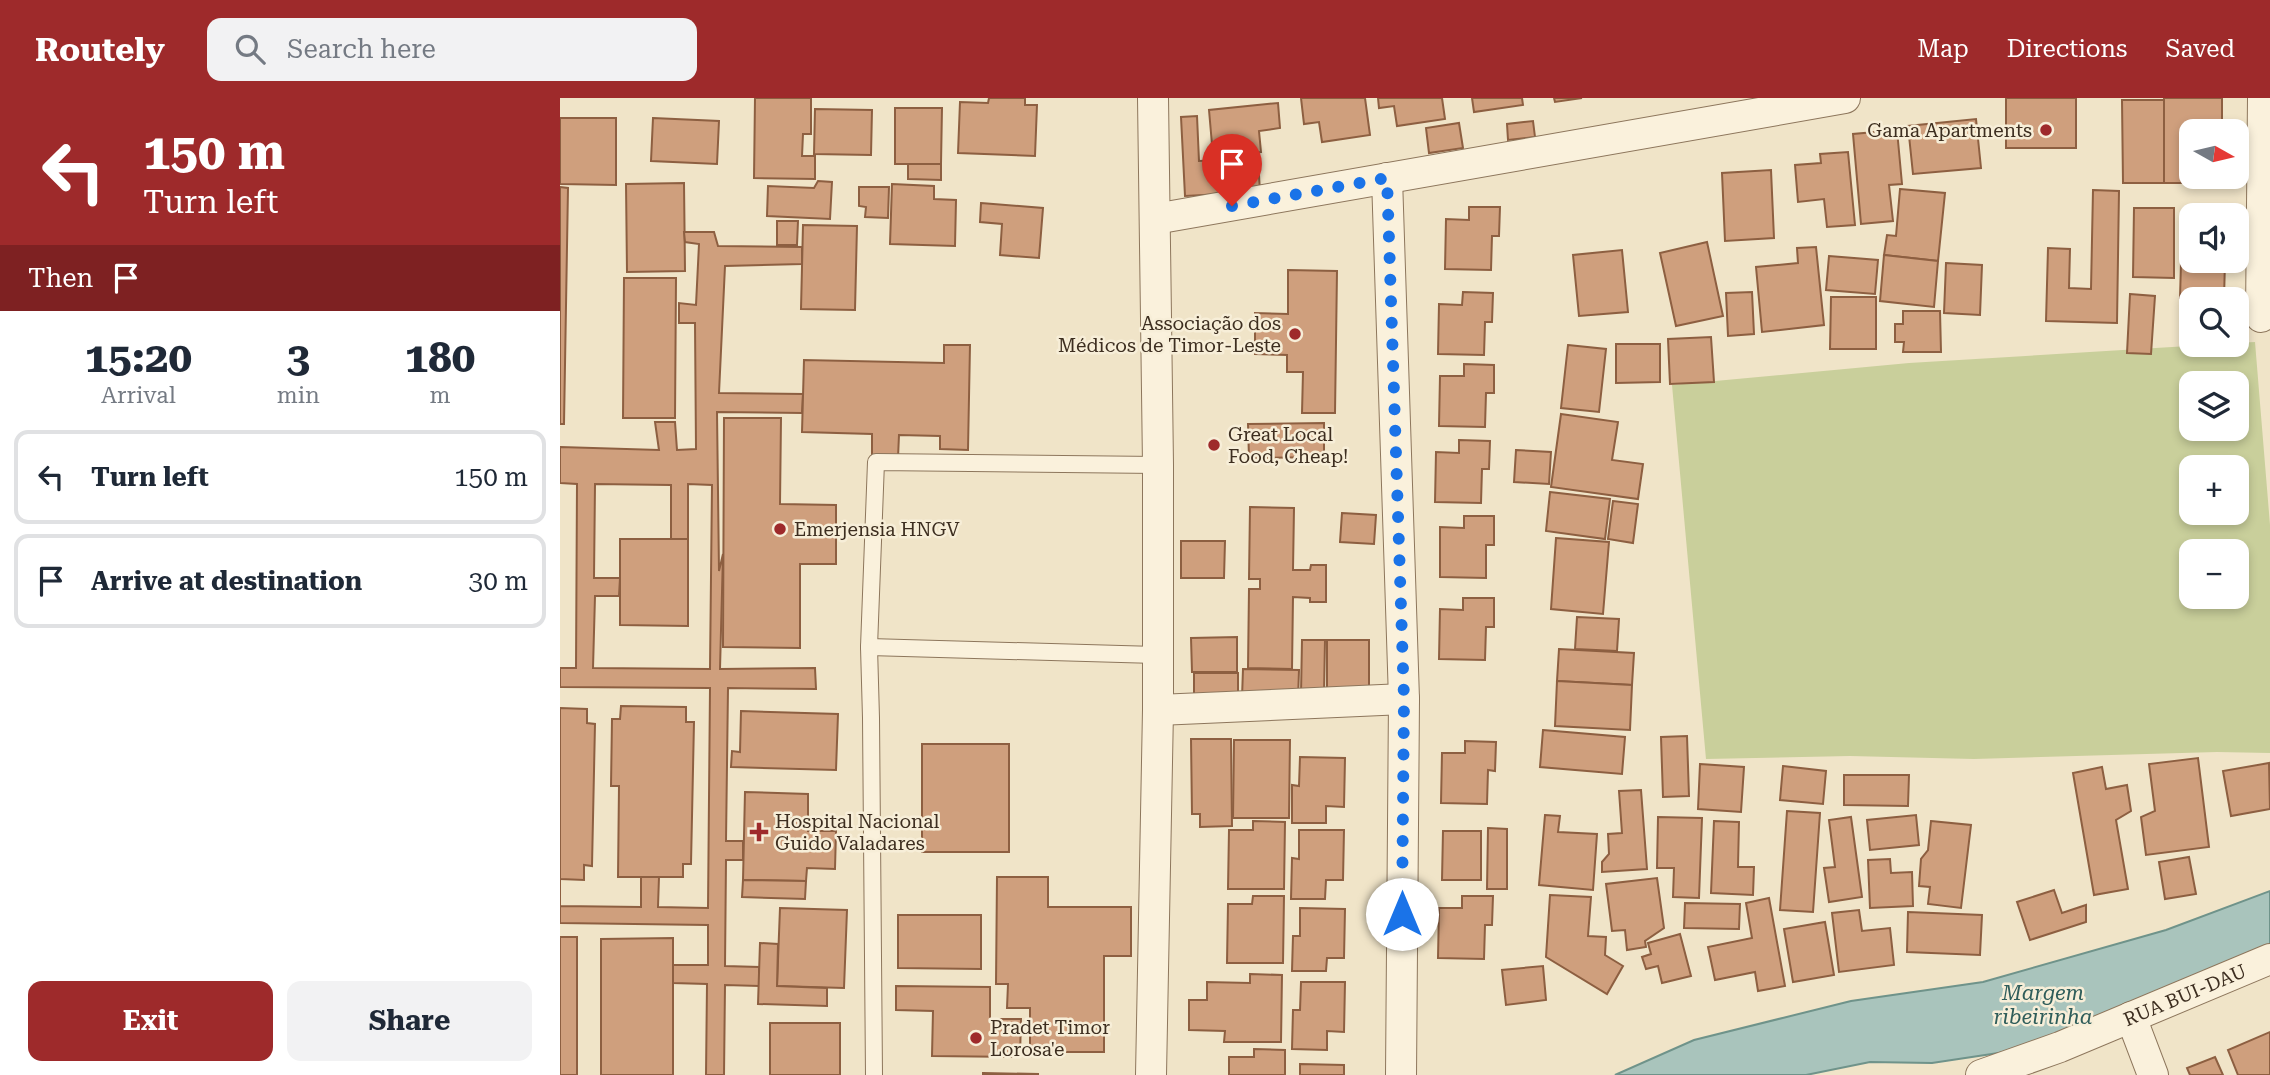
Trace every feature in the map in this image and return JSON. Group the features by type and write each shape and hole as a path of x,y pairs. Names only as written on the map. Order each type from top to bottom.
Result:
{"street":[{"path":"1151,1075 1158,710 1153,98"},
{"path":"1155,219 1845,98"},
{"path":"2261,317 2263,98"},
{"path":"1387,178 1404,699 1401,1075"},
{"path":"1158,710 1404,699"},
{"name":"RUA BUI-DAU","path":"1981,1075 2060,1047 2270,959"},
{"path":"2132,1017 2153,1075"}],"lane":[{"path":"874,1075 869,647 876,461 1158,465"},
{"path":"869,647 1156,655"}],"green space":[{"path":"2249,342 2255,342 2270,525 2270,753 1974,759 1850,756 1706,759 1672,385 1909,363 2179,347 2179,357 2249,357"}],"water":[{"name":"Margem ribeirinha","path":"2270,891 2270,951 2118,1014 2005,1052 1932,1063 1870,1062 1806,1075 1615,1075 1694,1040 1851,1001 1983,982 2166,930"}],"building":[{"path":"755,98 811,98 811,134 803,134 802,156 815,156 815,179 754,178"},
{"path":"989,98 1025,98 1025,105 1037,105 1035,156 958,153 960,102 988,103"},
{"path":"1301,98 1365,98 1370,135 1322,142 1319,122 1304,124"},
{"path":"1378,98 1442,98 1445,119 1397,126 1394,106 1379,108"},
{"path":"1472,98 1522,98 1523,105 1474,112"},
{"path":"1554,98 1582,98 1555,102"},
{"path":"2006,98 2076,98 2076,148 2006,148"},
{"path":"2164,98 2222,98 2222,119 2179,119 2179,183 2164,183"},
{"path":"2122,100 2164,100 2164,183 2123,183"},
{"path":"1278,103 1280,128 1259,131 1261,152 1213,156 1209,110"},
{"path":"895,108 942,108 941,164 895,164"},
{"path":"815,109 872,110 871,155 814,154"},
{"path":"1197,116 1199,161 1258,158 1260,192 1185,196 1181,117"},
{"path":"560,118 616,118 616,185 560,184"},
{"path":"653,118 719,121 717,164 651,161"},
{"path":"1976,119 1981,168 1913,174 1908,126"},
{"path":"1533,121 1535,137 1508,140 1507,124"},
{"path":"1459,123 1463,148 1429,153 1426,128"},
{"path":"1897,130 1902,184 1889,185 1893,221 1861,224 1853,134"},
{"path":"1848,152 1855,225 1827,227 1824,199 1798,202 1795,165 1821,163 1820,154"},
{"path":"908,164 941,164 941,180 908,179"},
{"path":"1771,170 1774,238 1725,241 1722,173"},
{"path":"818,181 832,182 830,219 767,216 768,186 814,188"},
{"path":"684,183 685,271 627,272 626,184"},
{"path":"892,184 934,186 934,199 956,200 955,246 890,244"},
{"path":"560,187 568,188 564,424 560,424"},
{"path":"859,187 889,187 888,218 865,217 866,207 859,206"},
{"path":"1900,189 1945,193 1938,261 1884,255 1887,235 1896,236"},
{"path":"2093,190 2119,191 2117,323 2046,321 2048,248 2070,249 2069,288 2091,289"},
{"path":"981,203 1043,208 1039,258 1000,255 1002,224 980,222"},
{"path":"1469,207 1500,207 1499,236 1492,236 1491,270 1445,269 1446,219 1469,220"},
{"path":"2134,208 2174,208 2174,278 2133,277"},
{"path":"777,221 798,221 797,245 777,245"},
{"path":"803,225 857,226 855,310 801,309"},
{"path":"684,232 714,232 718,246 802,247 802,264 725,266 719,393 803,394 802,413 717,412 719,571 723,554 720,669 815,668 816,689 728,688 726,841 743,841 743,860 726,860 725,966 759,967 759,986 725,985 724,1075 706,1075 707,984 673,983 673,965 708,965 708,925 560,923 560,906 641,907 641,877 659,877 658,907 708,908 710,688 560,687 560,668 576,668 577,484 560,483 560,447 659,450 655,422 675,422 677,450 696,449 695,323 679,323 679,303 696,305 699,244 685,242","holes":["595,484 671,485 671,539 688,539 688,484 712,485 710,669 593,668 595,596 619,596 620,578 594,578"]},
{"path":"1707,242 1723,316 1676,326 1660,253"},
{"path":"1816,247 1824,325 1762,332 1756,267 1798,263 1797,248"},
{"path":"1622,250 1628,312 1579,316 1573,255"},
{"path":"1884,255 1938,261 1934,307 1880,301"},
{"path":"1829,256 1878,260 1875,294 1826,290"},
{"path":"1946,263 1982,265 1980,315 1944,313"},
{"name":"Associação dos Médicos de Timor-Leste","path":"1288,270 1337,271 1335,413 1302,413 1303,372 1287,372 1287,355 1255,354 1255,313 1288,314"},
{"path":"2181,273 2225,273 2224,287 2180,287"},
{"path":"624,278 676,278 675,418 623,418"},
{"path":"1463,292 1493,293 1492,322 1485,322 1484,355 1438,354 1439,304 1462,305"},
{"path":"1752,292 1754,334 1728,336 1726,293"},
{"path":"2130,294 2155,296 2151,354 2127,353"},
{"path":"1831,297 1876,297 1876,349 1830,349"},
{"path":"1903,311 1940,311 1941,352 1903,352 1904,342 1895,342 1895,324 1903,324"},
{"path":"1711,337 1714,382 1670,384 1668,339"},
{"path":"1616,344 1660,344 1660,382 1616,383"},
{"path":"944,345 970,345 968,450 940,449 940,436 899,435 898,458 872,457 872,434 802,432 804,360 944,363"},
{"path":"1568,345 1606,349 1599,412 1561,408"},
{"path":"1464,364 1494,365 1494,393 1486,393 1485,427 1439,426 1440,376 1464,376"},
{"path":"1561,414 1618,422 1612,460 1643,464 1638,499 1551,487"},
{"name":"Emerjensia HNGV","path":"724,418 781,418 780,504 836,505 836,564 800,564 800,648 723,647"},
{"path":"1324,423 1324,457 1249,458 1248,424"},
{"path":"1459,440 1490,441 1489,469 1482,469 1481,503 1435,502 1436,452 1459,453"},
{"path":"1516,450 1551,452 1549,484 1514,482"},
{"path":"1550,492 1610,499 1605,539 1546,531"},
{"path":"1613,501 1638,504 1633,543 1608,539"},
{"path":"1250,507 1294,508 1293,570 1310,570 1311,565 1326,565 1326,602 1310,602 1310,598 1293,597 1292,669 1248,668 1249,589 1260,589 1260,579 1249,579"},
{"path":"1342,513 1376,515 1374,544 1340,542"},
{"path":"1464,516 1494,516 1494,545 1486,545 1486,578 1440,577 1440,527 1464,528"},
{"path":"1556,538 1609,542 1603,614 1551,609"},
{"path":"620,539 688,539 688,626 620,625"},
{"path":"1181,541 1225,541 1224,578 1181,578"},
{"path":"1463,598 1494,598 1494,627 1486,627 1485,660 1439,659 1440,609 1463,610"},
{"path":"1577,617 1619,619 1617,651 1575,649"},
{"path":"1237,637 1237,672 1192,672 1191,638"},
{"path":"1302,640 1325,640 1324,694 1301,694"},
{"path":"1327,640 1369,640 1369,695 1327,695"},
{"path":"1559,649 1634,653 1632,685 1557,681"},
{"path":"1243,669 1299,670 1298,699 1242,698"},
{"path":"1194,673 1238,673 1238,699 1194,699"},
{"path":"1557,681 1632,685 1630,730 1555,726"},
{"path":"621,706 686,707 686,722 694,722 691,864 683,864 683,877 618,877 619,786 611,786 612,719 620,719"},
{"path":"560,708 587,709 587,723 595,724 592,866 584,865 584,880 560,879"},
{"path":"741,711 838,714 836,770 731,767 732,751 740,752"},
{"path":"1543,730 1625,737 1622,774 1540,767"},
{"path":"1687,736 1689,796 1663,797 1661,737"},
{"path":"1191,739 1231,739 1232,826 1200,827 1200,814 1192,814"},
{"path":"1234,740 1290,740 1289,818 1233,818"},
{"path":"1465,741 1496,742 1495,771 1488,770 1487,804 1441,803 1442,753 1465,753"},
{"path":"922,744 1009,744 1009,852 922,852"},
{"path":"1300,757 1345,758 1344,807 1326,806 1326,823 1292,823 1292,785 1299,786"},
{"path":"2198,758 2209,847 2146,855 2141,817 2155,811 2149,764"},
{"path":"2269,763 2270,809 2231,816 2223,771"},
{"path":"1700,764 1744,767 1741,812 1698,809"},
{"path":"1783,766 1826,771 1823,804 1780,800"},
{"path":"2102,767 2106,789 2127,785 2131,811 2116,820 2128,889 2094,895 2073,773"},
{"path":"1844,775 1909,775 1908,806 1844,805"},
{"path":"1641,790 1647,869 1602,872 1602,862 1609,854 1608,834 1622,833 1619,791"},
{"path":"745,792 808,794 808,831 836,831 835,869 807,868 806,881 743,880"},
{"path":"1787,811 1820,813 1813,912 1780,910"},
{"path":"1545,815 1560,816 1558,832 1597,834 1593,890 1539,885"},
{"path":"1916,815 1919,845 1870,850 1867,820"},
{"path":"1658,817 1702,818 1699,898 1673,897 1674,868 1657,868"},
{"path":"1851,817 1862,897 1829,902 1824,868 1835,867 1829,820"},
{"path":"1253,821 1285,822 1284,889 1228,889 1229,830 1253,830"},
{"path":"1714,821 1739,822 1738,867 1754,867 1753,895 1711,893"},
{"path":"1931,821 1971,825 1961,908 1928,904 1930,887 1919,886 1921,859 1928,850"},
{"path":"1488,828 1507,829 1507,889 1487,889"},
{"path":"1299,830 1344,830 1343,880 1326,880 1325,899 1291,899 1292,858 1299,859"},
{"path":"1443,831 1481,831 1481,880 1442,880"},
{"path":"2189,857 2196,894 2165,899 2159,862"},
{"path":"1890,859 1891,873 1912,872 1913,906 1870,908 1868,860"},
{"path":"997,877 1048,877 1048,907 1131,907 1131,956 1104,956 1104,1052 1030,1052 1030,1008 1007,1008 1008,984 996,984"},
{"path":"1657,878 1664,928 1645,941 1646,947 1627,950 1625,930 1612,931 1606,884"},
{"path":"743,880 806,881 805,899 742,897"},
{"path":"2054,890 2062,913 2086,905 2086,922 2030,940 2017,902"},
{"path":"1550,895 1591,897 1588,936 1606,937 1605,955 1623,966 1607,994 1546,957"},
{"path":"1253,896 1284,896 1283,963 1227,963 1228,904 1252,904"},
{"path":"1462,896 1493,896 1492,925 1485,925 1484,959 1438,958 1439,908 1462,908"},
{"path":"1769,898 1785,986 1758,991 1755,972 1715,980 1708,947 1752,938 1746,903"},
{"path":"1685,903 1740,904 1739,929 1684,928"},
{"path":"780,908 847,910 844,988 777,986"},
{"path":"1300,908 1345,909 1344,958 1327,958 1326,971 1292,971 1293,936 1300,936"},
{"path":"1859,910 1862,931 1890,928 1894,965 1839,972 1832,913"},
{"path":"1908,912 1982,915 1980,955 1907,952"},
{"path":"898,915 981,915 981,969 898,968"},
{"path":"1825,922 1834,975 1793,982 1784,929"},
{"path":"1680,934 1691,976 1662,983 1658,966 1646,969 1642,957 1651,954 1648,943"},
{"path":"560,937 577,937 577,1075 560,1075"},
{"path":"673,938 673,1075 601,1075 601,939"},
{"path":"760,943 778,944 777,986 827,988 827,1006 758,1004"},
{"path":"1543,966 1546,1000 1506,1005 1502,970"},
{"path":"1250,974 1282,975 1281,1042 1224,1042 1225,1031 1189,1030 1189,1000 1207,1000 1207,982 1250,983"},
{"path":"1301,982 1345,982 1344,1032 1327,1031 1327,1050 1292,1049 1293,1010 1300,1010"},
{"name":"Pradet Timor Lorosa'e","path":"896,986 990,987 990,1019 1021,1019 1020,1057 932,1056 933,1011 896,1010"},
{"path":"770,1023 840,1023 840,1075 770,1075"},
{"path":"2270,1032 2270,1075 2238,1075 2228,1050"},
{"path":"1254,1049 1285,1050 1285,1075 1229,1075 1229,1057 1254,1057"},
{"path":"2215,1057 2223,1075 2190,1075 2187,1068"},
{"path":"1300,1064 1344,1065 1344,1075 1300,1075"},
{"path":"1038,1074 1038,1075 983,1075"}],"place":[{"name":"Gama Apartments","path":"2046,130"},
{"name":"Associação dos Médicos de Timor-Leste","path":"1295,334"},
{"name":"Great Local Food, Cheap!","path":"1214,445"},
{"name":"Emerjensia HNGV","path":"780,529"},
{"name":"Hospital Nacional Guido Valadares","path":"759,832"},
{"name":"Pradet Timor Lorosa'e","path":"976,1038"}],"route":[{"path":"1232,206 1387,178 1404,699 1402,914"}]}
